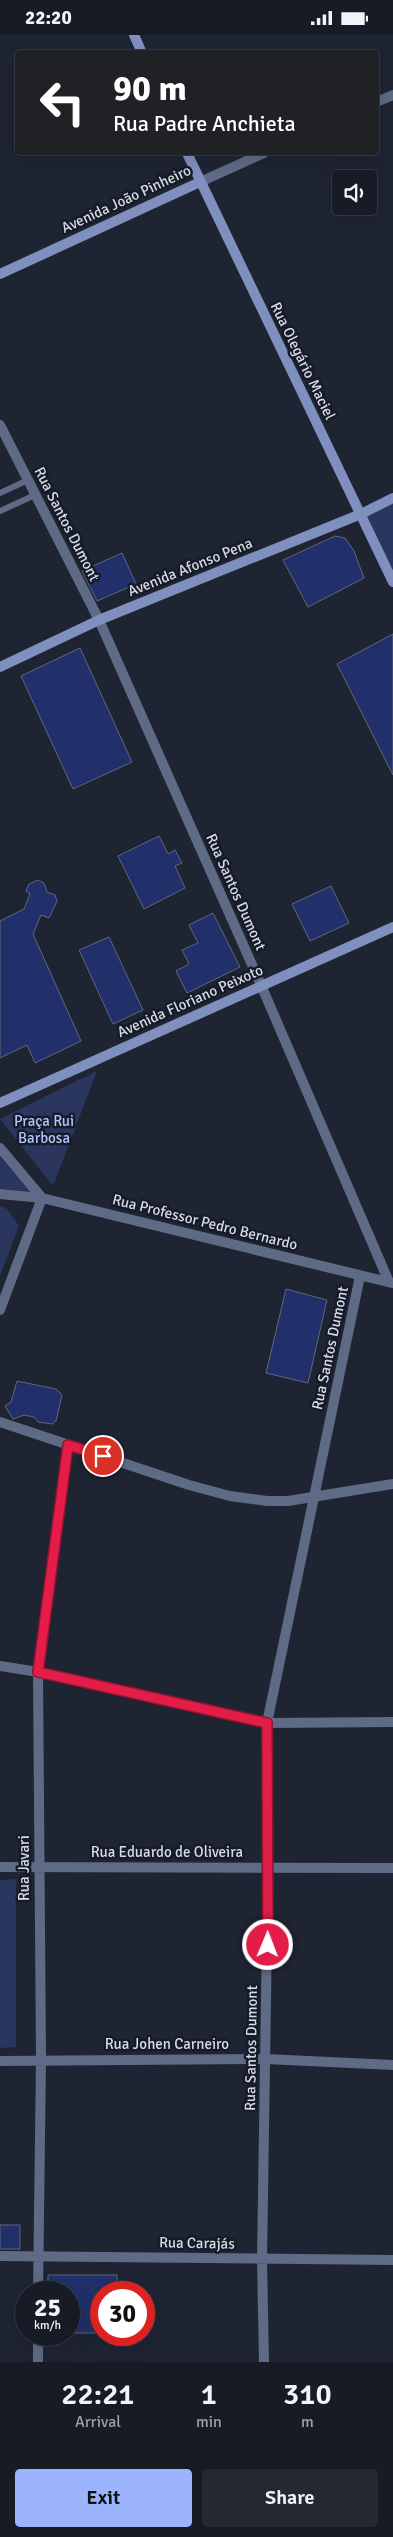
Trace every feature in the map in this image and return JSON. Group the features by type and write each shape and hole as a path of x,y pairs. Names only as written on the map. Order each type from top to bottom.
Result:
{"street":[{"path":"134,35 141,50"},
{"path":"379,101 393,95"},
{"name":"Rua Olegário Maciel","path":"187,155 393,582"},
{"name":"Avenida João Pinheiro","path":"0,274 259,155"},
{"name":"Rua Santos Dumont","path":"0,425 99,620 391,1283"},
{"name":"Avenida Afonso Pena","path":"0,667 99,620 361,514 393,498"},
{"name":"Avenida Floriano Peixoto","path":"0,1103 393,927"},
{"path":"0,1148 42,1198 0,1310"},
{"name":"Rua Professor Pedro Bernardo","path":"0,1194 42,1198 360,1276"},
{"name":"Rua Santos Dumont","path":"264,2362 262,2260 268,1868 267,1723 360,1276 391,1283"},
{"path":"0,1423 230,1496 267,1501 314,1497 393,1484"},
{"name":"Rua Javari","path":"38,2281 41,2059 38,1867 38,1672 68,1445"},
{"path":"0,1665 267,1723 393,1722"},
{"name":"Rua Eduardo de Oliveira","path":"0,1867 393,1867"},
{"name":"Rua Johen Carneiro","path":"0,2061 41,2059 266,2059 393,2065"},
{"name":"Rua Carajás","path":"0,2256 393,2260"},
{"path":"38,2346 38,2362"}],"lane":[{"path":"0,493 28,480"},
{"path":"0,511 35,495"}],"green space":[{"path":"393,498 393,585 361,514"},
{"name":"Praça Rui Barbosa","path":"97,1071 53,1186 0,1119"},
{"path":"0,1157 30,1191 0,1189"},
{"path":"0,1206 7,1209 19,1226 0,1276"},
{"path":"16,1879 16,2047 0,2048 0,1880"}],"building":[{"path":"335,536 345,538 354,551 364,578 308,607 283,560"},
{"path":"122,553 136,584 97,601 82,571"},
{"path":"393,634 393,775 337,664"},
{"path":"80,648 132,762 73,789 21,676"},
{"path":"159,836 168,854 175,850 182,863 175,866 185,888 144,909 118,856"},
{"path":"38,880 44,883 47,892 55,895 57,901 49,918 41,915 33,934 81,1041 35,1063 27,1045 0,1058 0,921 24,909 30,894 26,891 29,884"},
{"path":"331,886 349,923 310,941 292,904"},
{"path":"213,913 240,967 187,993 176,971 189,964 182,950 198,943 189,925"},
{"path":"109,937 143,1010 113,1024 79,950"},
{"path":"286,1289 327,1300 308,1383 266,1373"},
{"path":"17,1381 56,1389 62,1395 56,1421 52,1424 38,1422 34,1417 24,1415 13,1419 5,1406 11,1402"},
{"path":"0,2225 20,2225 20,2249 0,2249"},
{"path":"48,2275 117,2275 117,2281 90,2281 90,2333 80,2333 80,2281 48,2281"}],"route":[{"path":"103,1456 68,1445 38,1672 267,1723 268,1945"}]}
